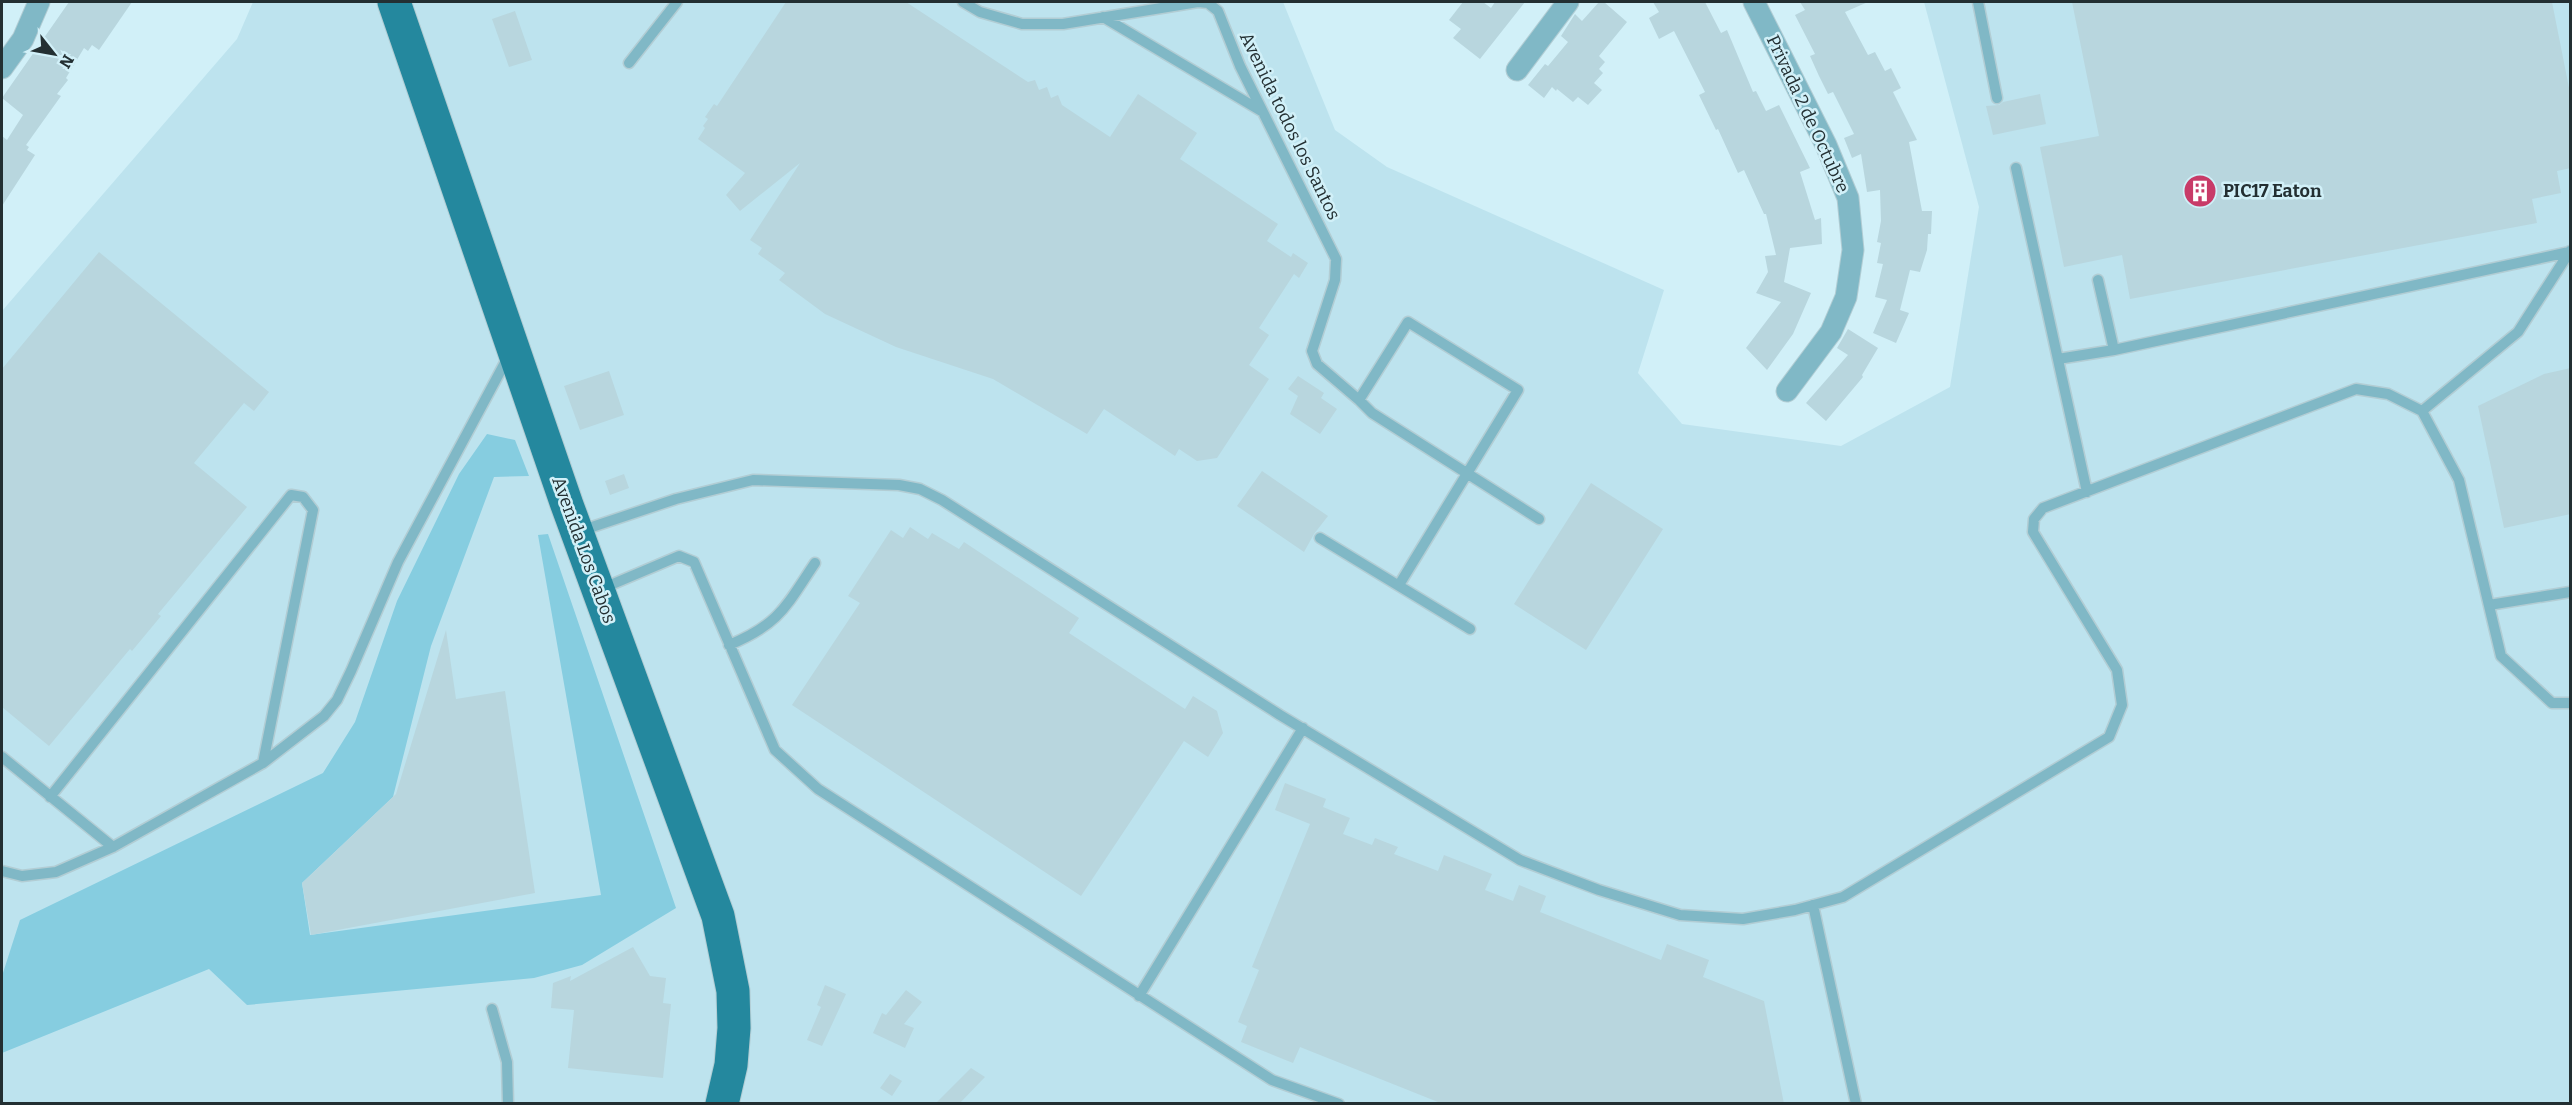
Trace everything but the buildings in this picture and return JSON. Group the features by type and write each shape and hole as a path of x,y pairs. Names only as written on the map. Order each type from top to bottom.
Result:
{"main road":[{"name":"Avenida Los Cabos","path":"394,2 577,532 718,916 733,990 734,1028 731,1065 722,1104"}],"street":[{"path":"2,68 22,39 39,2"},
{"path":"1517,70 1568,2"},
{"name":"Privada 2 de Octubre","path":"1754,2 1826,145 1848,198 1853,250 1846,297 1831,332 1787,391"}],"lane":[{"path":"628,63 677,2"},
{"name":"Avenida todos los Santos","path":"963,2 980,12 1022,24 1063,24 1198,2 1208,3 1218,11 1240,66 1336,259 1335,280 1312,351 1317,364 1372,413 1539,519"},
{"path":"1978,2 1997,98"},
{"path":"1103,17 1263,112"},
{"path":"2016,168 2087,492"},
{"path":"2058,359 2114,350 2570,252"},
{"path":"2422,411 2518,332 2570,252"},
{"path":"2098,280 2114,350"},
{"path":"1359,400 1408,322 1518,390 1399,585"},
{"path":"2,870 22,876 56,872 113,847 263,763 324,716 337,700 398,562 513,349"},
{"path":"577,532 676,499 753,480 899,485 920,489 942,500 1303,728 1520,860 1599,890 1680,915 1743,919 1843,897 2109,737 2122,705 2117,670 2033,532 2034,519 2043,508 2356,389 2388,394 2422,411 2459,480 2501,656 2552,703 2571,704"},
{"path":"50,797 291,495 303,497 313,510 263,763"},
{"path":"1320,538 1470,630"},
{"path":"598,590 679,556 694,562 775,750 818,789 1272,1080 1339,1104"},
{"path":"729,645 754,634 783,611 815,563"},
{"path":"2489,605 2571,592"},
{"path":"1139,996 1303,728"},
{"path":"2,757 113,847"},
{"path":"1813,905 1856,1104"},
{"path":"492,1008 507,1062 508,1104"}],"shaded area":[{"path":"253,2 1283,2 1335,130 1387,167 1664,290 1638,373 1682,424 1841,446 1950,387 1979,207 1924,2 2570,2 2570,1103 2,1104 2,311 237,39"},
{"path":"487,434 515,440 529,476 494,477 431,646 393,797 302,883 310,935 601,895 538,535 548,534 676,908 582,965 534,978 247,1005 209,969 2,1053 2,976 20,920 323,773 355,722 397,601 459,474"}],"place":[{"name":"PIC17 Eaton","path":"2200,191"}]}
